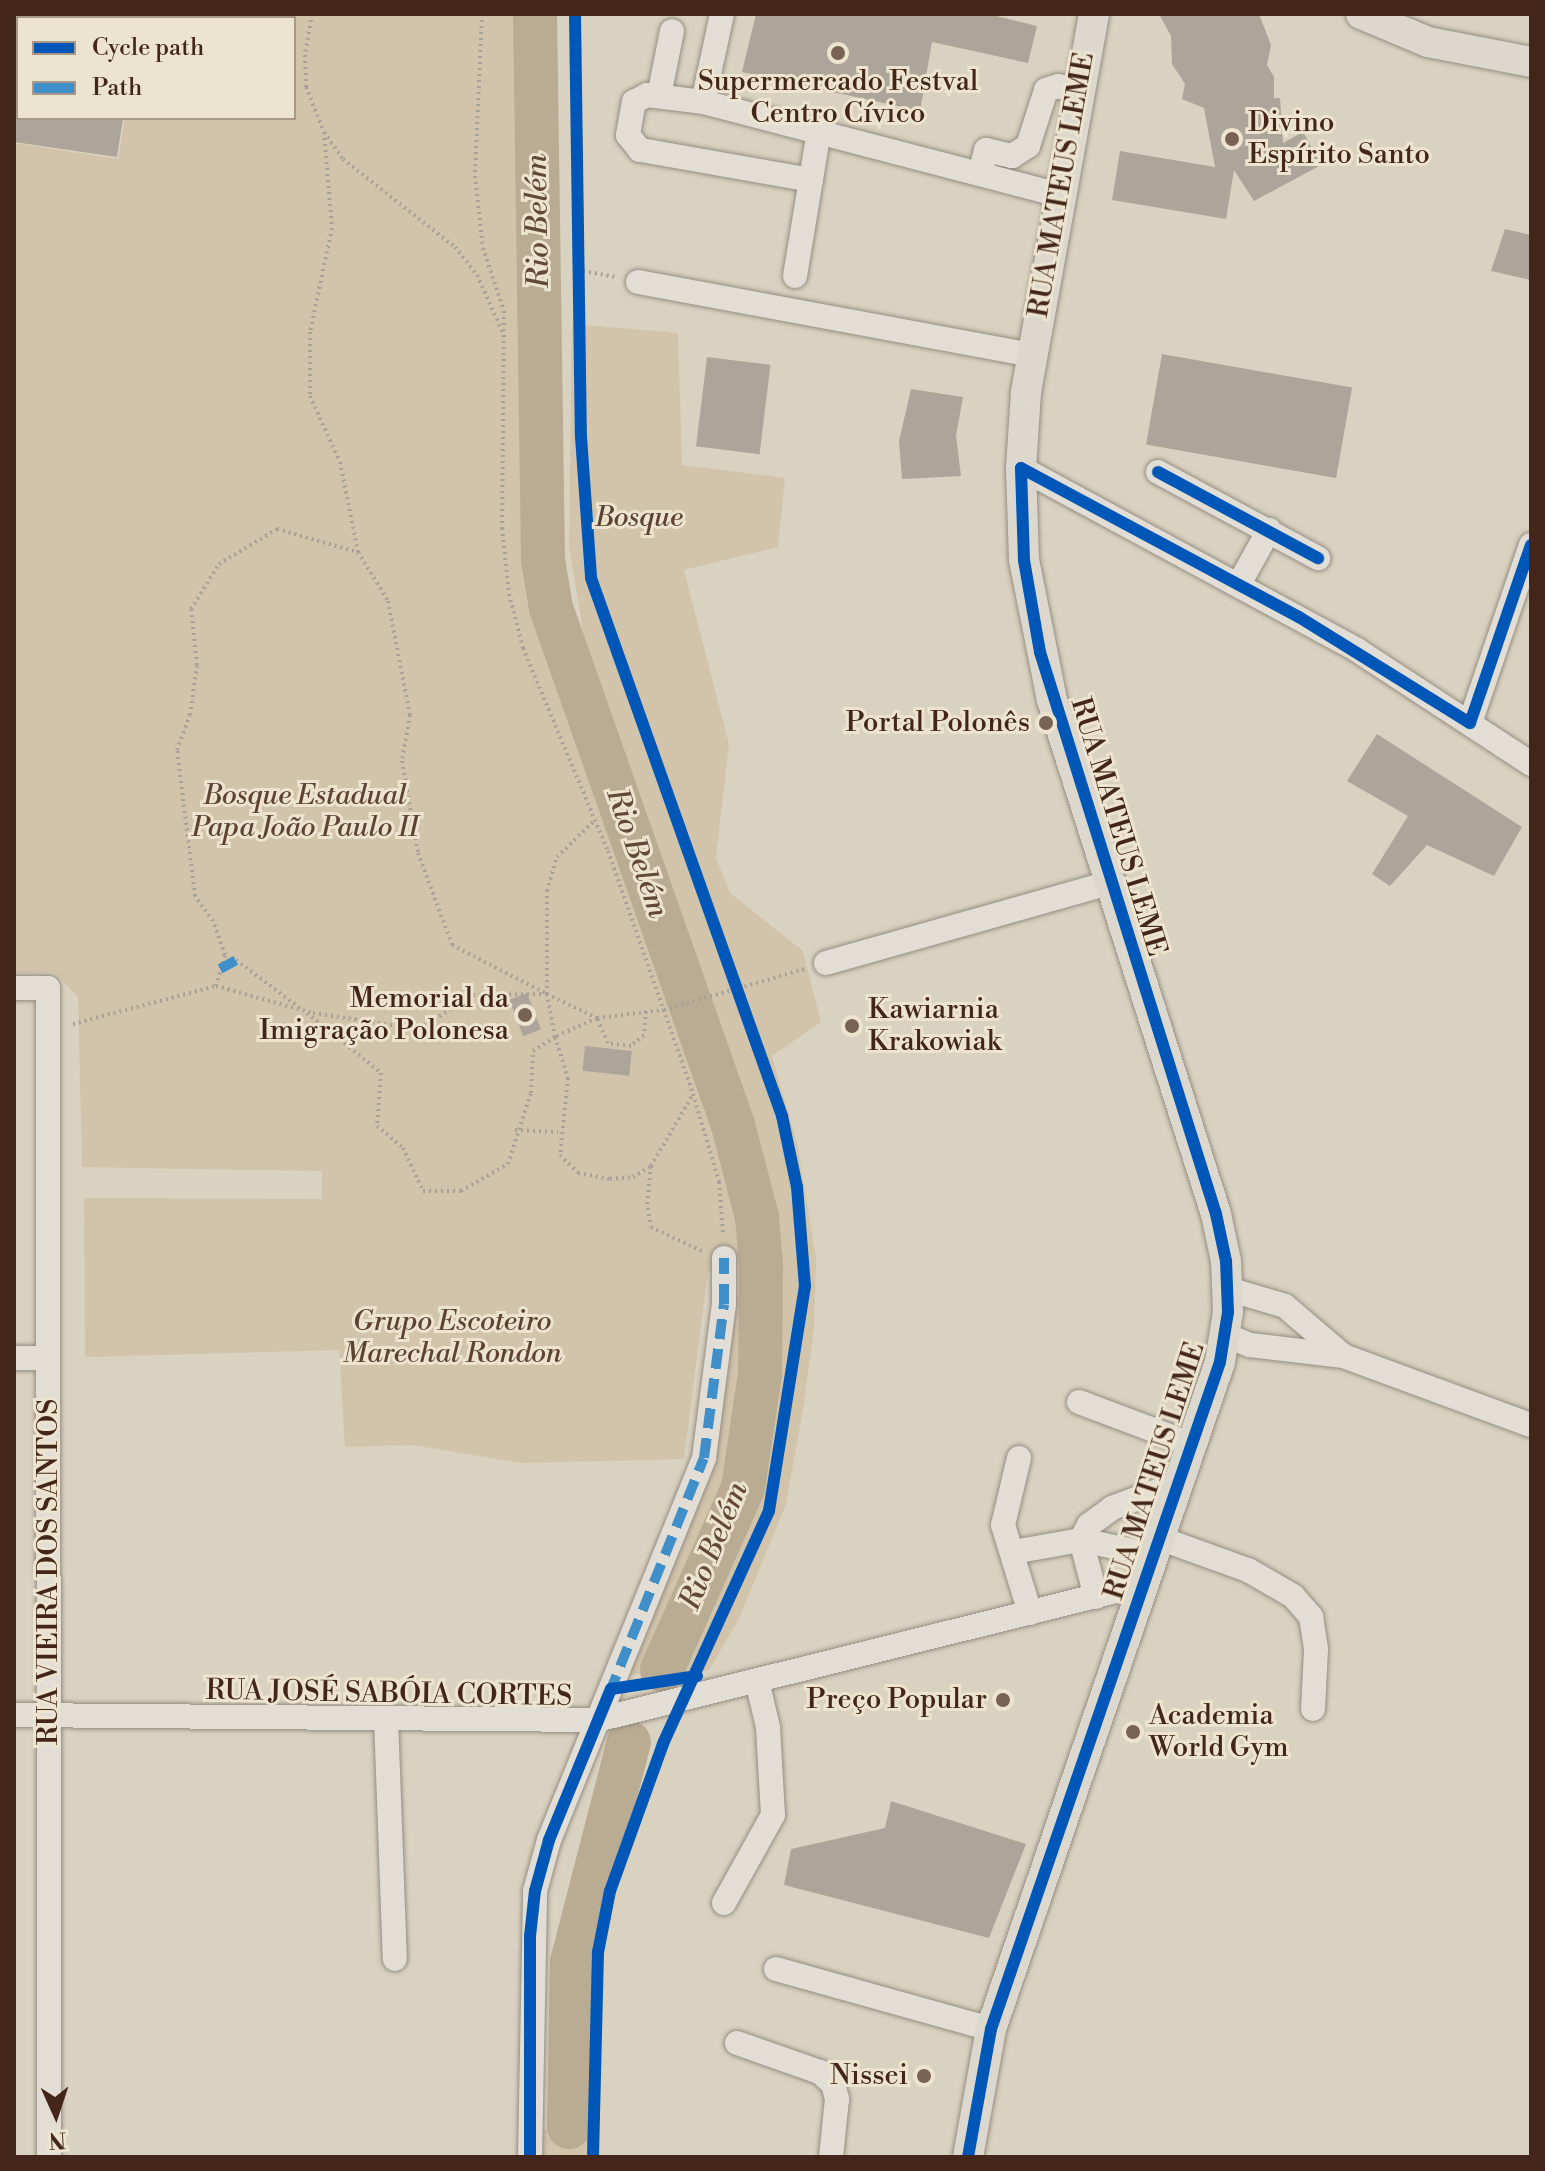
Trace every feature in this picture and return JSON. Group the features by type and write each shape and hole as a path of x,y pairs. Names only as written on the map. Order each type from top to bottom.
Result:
{"main road":[{"name":"RUA MATEUS LEME","path":"968,2157 991,2029 1191,1444 1225,1335 1228,1289 1216,1214 1052,700 1029,604 1021,468 1032,355 1094,14"},
{"path":"1361,14 1531,62"}],"street":[{"path":"703,102 722,14"},
{"path":"659,96 672,31"},
{"path":"983,161 1020,155 1046,90 1058,86 1079,91"},
{"path":"811,180 640,150 628,135 634,102 639,96 703,102 819,131 983,161 1060,195"},
{"path":"795,276 819,131"},
{"path":"638,282 1032,355"},
{"path":"1021,468 1239,584 1470,723 1531,764"},
{"path":"1158,472 1318,558"},
{"path":"1239,584 1269,530"},
{"path":"1470,723 1531,545"},
{"path":"826,963 1109,883"},
{"name":"RUA VIEIRA DOS SANTOS","path":"14,988 48,988 49,2157"},
{"path":"530,2157 535,1891 549,1840 704,1458 724,1304 724,1258"},
{"path":"1228,1289 1272,1299 1343,1356"},
{"path":"1225,1335 1250,1345 1343,1356 1531,1425"},
{"path":"14,1358 48,1358"},
{"path":"1079,1402 1191,1444"},
{"path":"1019,1458 1003,1525 1030,1613"},
{"path":"1081,1540 1100,1515 1178,1483"},
{"path":"1081,1540 1096,1597"},
{"path":"1013,1552 1081,1540 1156,1547 1248,1570 1293,1596 1311,1617 1316,1650 1313,1709"},
{"name":"RUA JOSÉ SABÓIA CORTES","path":"14,1715 597,1720 1144,1584"},
{"path":"724,1903 773,1815 768,1727 757,1681"},
{"path":"386,1718 395,1959"},
{"path":"776,1969 991,2029"},
{"path":"737,2043 820,2072 833,2084 837,2099 831,2157"}],"path":[{"path":"312,14 305,55 306,87 324,132 343,159 455,247 477,275 504,336"},
{"path":"482,14 475,176 483,248 504,311 502,528 509,594 523,648 595,820 693,1094 719,1182 724,1258 665,1238 651,1227 647,1202 651,1166 693,1094"},
{"path":"324,132 332,228 310,332 310,396 340,462 358,552 388,601 410,715 402,761 418,853 452,945 597,1018 608,1043 631,1046 644,1035 646,1011"},
{"path":"577,254 578,285"},
{"path":"577,270 638,282"},
{"path":"216,986 225,955 213,921 195,896 177,750 190,715 197,665 191,609 219,564 277,529 358,552"},
{"path":"595,820 557,857 547,891 547,994 555,1037 568,1078 568,1104 558,1132 560,1155 578,1173 621,1178 651,1166"},
{"path":"236,960 381,1073 377,1126 403,1148 423,1191 461,1191 508,1164 515,1130 531,1093 533,1051 555,1037 597,1018 664,1010 826,963"},
{"path":"733,972 743,1001"},
{"path":"48,1029 216,986 304,1011 419,1029 473,995 547,994"},
{"path":"515,1130 558,1132"}],"green space":[{"name":"Bosque Estadual Papa João Paulo II","path":"527,14 529,549 542,612 725,1142 744,1226 746,1277 708,1271 684,1459 521,1463 413,1445 345,1447 339,1350 85,1357 84,1198 322,1199 322,1171 82,1167 78,997 54,972 14,973 14,143 118,159 125,120 296,120 296,16 234,16"},
{"name":"Bosque","path":"572,324 678,333 682,465 785,478 778,547 684,570 729,744 716,858 730,893 803,951 821,1022 772,1056 797,1143 816,1257 814,1330 803,1409 786,1504 739,1619 709,1670 630,1675 661,1586 732,1296 772,1287 766,1221 737,1099 588,663 569,546"},
{"path":"538,2129 589,2131 588,2157 537,2157"}],"building":[{"name":"Supermercado Festval Centro Cívico","path":"756,14 988,14 1037,26 1028,63 932,42 920,111 742,72"},
{"path":"1159,14 1259,14 1271,45 1267,65 1274,77 1274,98 1280,98 1283,143 1303,132 1321,165 1254,201 1234,170 1226,219 1112,200 1120,151 1215,167 1204,108 1182,99 1185,84 1172,64 1171,36"},
{"path":"14,118 123,120 117,157 14,142"},
{"path":"1505,229 1531,235 1531,280 1491,271"},
{"path":"1162,354 1352,388 1336,478 1146,445"},
{"path":"707,357 771,365 760,454 696,446"},
{"path":"911,389 963,397 956,436 961,476 902,479 899,441"},
{"path":"1377,734 1522,827 1494,876 1427,845 1390,886 1372,874 1408,816 1347,781"},
{"name":"Memorial da Imigração Polonesa","path":"527,993 541,1029 523,1036 509,1000"},
{"path":"585,1046 632,1051 629,1076 582,1071"},
{"path":"891,1801 1026,1844 989,1938 784,1885 791,1849 885,1828"}],"waterway":[{"name":"Rio Belém","path":"535,14 543,560 551,608 733,1125 757,1217 761,1265 760,1374 743,1488 662,1670"},
{"name":"Rio Belém","path":"569,2127 572,1962 629,1742"}],"marked path":[{"path":"220,969 236,960"},
{"path":"609,1694 704,1458 724,1304 724,1258"}],"cycle path":[{"path":"575,14 581,437 591,578 782,1116 797,1187 805,1286 769,1511 663,1744 610,1891 598,1952 593,2157"},
{"path":"968,2157 991,2029 1220,1362 1228,1312 1226,1261 1216,1214 1040,652 1024,560 1021,468 1299,617 1470,723 1531,545"},
{"path":"1158,472 1318,558"},
{"path":"530,2157 530,1936 535,1891 549,1840 611,1689 697,1676"}],"place":[{"name":"Supermercado Festval Centro Cívico","path":"838,53"},
{"name":"Divino Espírito Santo","path":"1232,139"},
{"name":"Portal Polonês","path":"1046,723"},
{"name":"Memorial da Imigração Polonesa","path":"525,1015"},
{"name":"Kawiarnia Krakowiak","path":"852,1026"},
{"name":"Preço Popular","path":"1003,1700"},
{"name":"Academia World Gym","path":"1133,1732"},
{"name":"Nissei","path":"924,2076"}],"park label":[{"name":"Grupo Escoteiro Marechal Rondon","path":"452,1338"}]}
